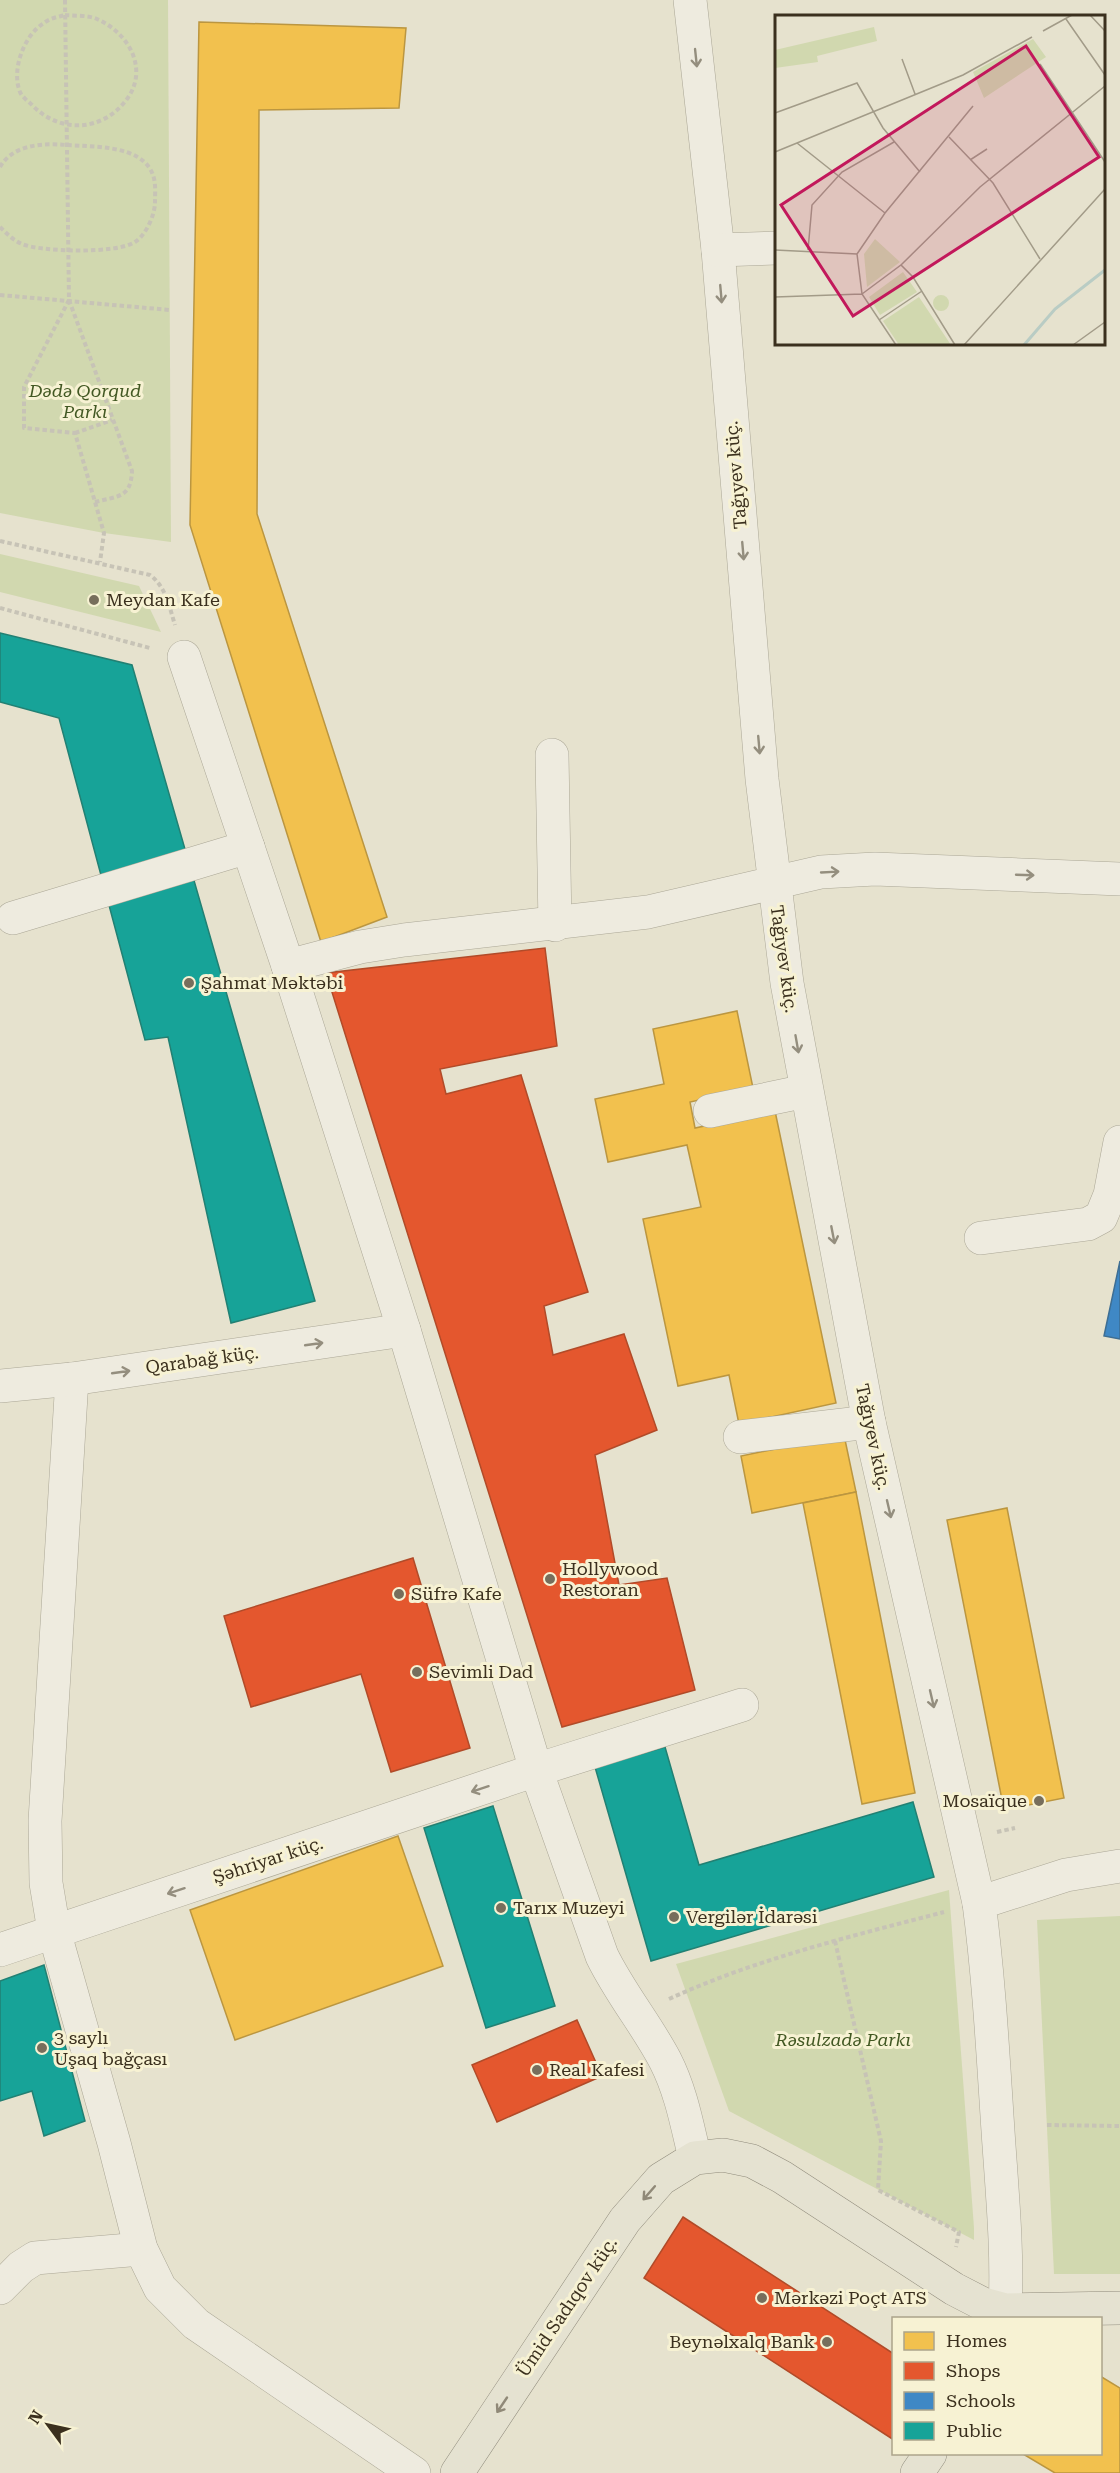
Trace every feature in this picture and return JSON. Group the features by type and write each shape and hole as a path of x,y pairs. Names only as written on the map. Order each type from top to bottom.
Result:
{"main road":[{"path":"695,2158 723,2155 752,2161 782,2177 954,2289 1004,2314 1120,2308"},
{"name":"Ümid Sadıqov küç.","path":"457,2473 624,2220 661,2179 695,2158"},
{"path":"917,2473 929,2455"}],"street":[{"name":"Tağıyev küç.","path":"690,0 717,250 761,767 773,882 806,1091 869,1422 979,1903 988,1967 1001,2166 1007,2269 1004,2314"},
{"path":"717,250 775,248"},
{"path":"184,657 288,966 404,1330 536,1770 602,1956 635,2015 665,2060 680,2096 695,2158"},
{"path":"552,755 555,925"},
{"path":"13,918 248,847"},
{"path":"288,966 360,947 648,912 821,872 875,869 1120,879"},
{"path":"710,1112 806,1091"},
{"path":"981,1238 1088,1224 1101,1217 1110,1195 1120,1142"},
{"name":"Qarabağ küç.","path":"0,1386 72,1379 404,1330"},
{"path":"72,1379 45,1821 46,1883 54,1931 114,2143 141,2249 159,2288 196,2324 414,2473"},
{"path":"740,1437 869,1422"},
{"name":"Şəhriyar küç.","path":"0,1950 536,1770 742,1705"},
{"path":"979,1903 1066,1875 1120,1866"},
{"path":"0,2288 21,2266 35,2258 141,2249"}],"path":[{"path":"65,0 69,300 132,471 132,485 124,494 95,502"},
{"path":"65,15 95,18 118,30 130,45 136,65 133,90 120,108 105,120 83,126 67,126 42,115 20,93 18,67 25,44 42,23 65,15"},
{"path":"0,166 10,157 34,145 67,145 120,150 139,158 153,174 155,192 155,208 148,226 136,242 112,250 68,250 24,245 10,237 0,227"},
{"path":"0,295 170,310"},
{"path":"69,300 24,387 24,428 75,433 112,420"},
{"path":"75,433 104,533 100,562"},
{"path":"0,541 150,575 159,581 165,593 184,657"},
{"path":"0,608 184,657"},
{"path":"635,2015 704,1983 835,1941 979,1903"},
{"path":"835,1941 881,2141 878,2190 959,2232"},
{"path":"1047,2126 1120,2126"}],"green space":[{"name":"Dədə Qorqud Parkı","path":"0,0 168,0 171,542 104,533 0,513"},
{"path":"0,554 139,586 161,632 0,592"},
{"name":"Rəsulzadə Parkı","path":"949,1890 974,2240 729,2111 676,1964"},
{"path":"1120,1916 1120,2274 1054,2274 1037,1920"}],"building: Homes":[{"path":"199,22 406,28 399,108 259,110 257,514 387,917 321,942 190,525"},
{"path":"737,1011 753,1088 690,1102 695,1128 775,1111 836,1403 739,1424 729,1375 678,1386 643,1219 701,1207 687,1145 608,1162 595,1099 664,1084 653,1029"},
{"path":"844,1435 856,1492 752,1513 741,1456"},
{"path":"856,1492 915,1793 862,1804 803,1503"},
{"path":"1007,1508 1064,1798 1004,1810 947,1520"},
{"path":"398,1836 443,1966 235,2040 190,1910"},
{"path":"1102,2377 1120,2388 1120,2473 1055,2473 1025,2455 1102,2455"}],"building: Shops":[{"path":"545,948 557,1046 440,1069 446,1094 521,1075 588,1292 544,1306 553,1355 624,1334 657,1430 595,1455 619,1585 667,1578 695,1690 562,1727 326,973"},
{"path":"413,1558 470,1748 391,1772 361,1674 251,1707 224,1616"},
{"name":"Real Kafesi","path":"577,2020 602,2076 497,2122 472,2065"},
{"path":"683,2217 892,2353 892,2439 644,2278"}],"building: Schools":[{"path":"1120,1261 1120,1339 1104,1336"}],"building: Public":[{"path":"0,633 132,665 315,1301 231,1323 168,1037 145,1040 59,718 0,702"},
{"path":"665,1747 699,1865 913,1802 934,1877 651,1961 595,1767"},
{"path":"493,1806 555,2006 486,2028 424,1828"},
{"path":"44,1965 85,2121 44,2136 32,2091 0,2101 0,1981"}],"place":[{"name":"Meydan Kafe","path":"94,600"},
{"name":"Şahmat Məktəbi","path":"189,983"},
{"name":"Hollywood Restoran","path":"550,1579"},
{"name":"Süfrə Kafe","path":"399,1594"},
{"name":"Sevimli Dad","path":"417,1672"},
{"name":"Mosaïque","path":"1039,1801"},
{"name":"Tarıx Muzeyi","path":"501,1908"},
{"name":"Vergilər İdarəsi","path":"674,1917"},
{"name":"3 saylı Uşaq bağçası","path":"42,2048"},
{"name":"Real Kafesi","path":"537,2070"},
{"name":"Mərkəzi Poçt ATS","path":"762,2298"},
{"name":"Beynəlxalq Bank","path":"827,2342"}]}
